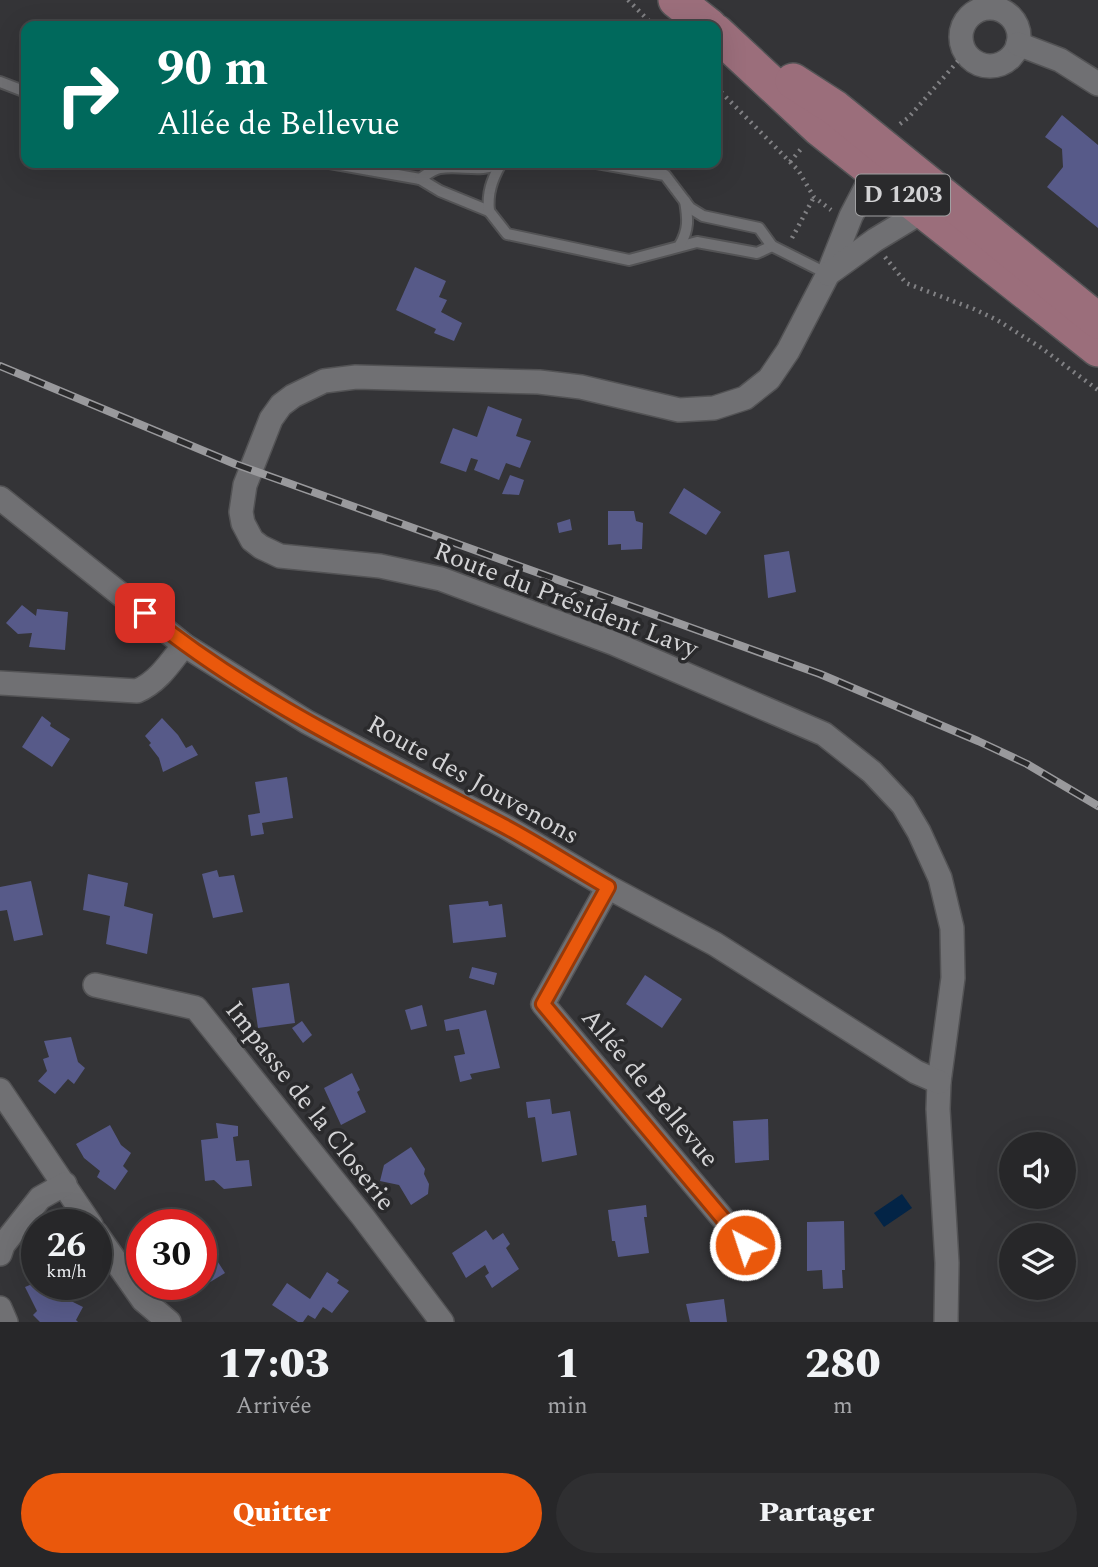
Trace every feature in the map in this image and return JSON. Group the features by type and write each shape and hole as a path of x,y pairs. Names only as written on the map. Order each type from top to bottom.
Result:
{"main road":[{"path":"676,0 703,21"},
{"name":"D 1203","path":"721,34 835,108 857,126 883,162"},
{"name":"D 1203","path":"721,36 819,128 883,162 1098,349"},
{"name":"D 1203","path":"931,202 1037,270 1098,321"}],"street":[{"path":"969,7 1006,13 1015,23 1018,44 1007,61 994,66 981,65 965,53 961,33 969,7"},
{"path":"1018,44 1060,60 1098,85"},
{"name":"Route du Président Lavy","path":"883,162 851,216 828,274 788,351 769,379 745,398 714,408 679,410 581,387 539,382 356,377 324,381 308,387 281,405 271,419 245,485 242,505 243,523 247,533 261,547 280,556 410,571 441,579 612,643 824,734 872,772 903,805 940,878 952,928 953,978 938,1109 947,1263 946,1322"},
{"name":"Route du Président Lavy","path":"828,274 931,202"},
{"name":"Route des Jouvenons","path":"0,498 184,645 307,722 506,827 608,887 715,944 916,1072 939,1082"},
{"path":"0,683 136,691 147,687 161,675 184,645"},
{"name":"Allée de Bellevue","path":"608,887 543,1004 745,1245"},
{"name":"Impasse de la Closerie","path":"94,985 196,1008 363,1217 442,1322"},
{"path":"0,1090 81,1209"},
{"path":"0,1254 3,1245 40,1198 65,1184"},
{"path":"112,1256 143,1300 169,1322"},
{"path":"0,1308 6,1322"}],"lane":[{"path":"0,82 21,90"},
{"path":"358,168 420,179 440,191 489,211 507,234 629,260 697,242 757,253 772,246"},
{"path":"420,179 436,168"},
{"path":"448,168 479,168"},
{"path":"489,211 491,182 500,168"},
{"path":"625,168 665,175 690,208 703,216 759,228 772,246 828,274"},
{"path":"680,245 686,234 688,221 684,200"}],"path":[{"path":"628,0 649,21"},
{"path":"857,126 887,128 903,123 965,53"},
{"path":"721,92 790,162"},
{"path":"785,252 814,197"},
{"path":"875,240 892,268 906,283 997,320 1040,346 1098,390"}],"water":[{"path":"902,1194 912,1208 884,1227 874,1213"}],"building":[{"path":"1062,115 1098,145 1098,228 1047,187 1063,167 1062,149 1045,137"},
{"path":"415,267 446,281 439,297 447,300 441,312 462,323 454,341 434,333 436,329 396,310"},
{"path":"488,406 522,419 516,436 531,441 520,468 506,463 499,480 474,470 478,460 471,458 466,472 440,463 453,428 477,437"},
{"path":"510,475 524,480 519,495 502,494"},
{"path":"684,488 721,512 706,535 669,513"},
{"path":"608,511 634,511 636,521 643,523 642,549 621,550 621,544 608,545"},
{"path":"570,519 572,530 559,533 557,523"},
{"path":"789,551 796,592 768,598 764,555"},
{"path":"22,605 36,616 37,609 68,612 65,650 29,647 32,633 18,634 6,623"},
{"path":"42,716 51,723 50,726 70,739 52,767 22,747"},
{"path":"162,718 186,748 192,745 198,755 163,772 159,758 145,736"},
{"path":"287,777 293,818 262,823 264,834 251,836 248,815 260,813 255,782"},
{"path":"217,870 219,877 234,875 243,912 213,918 202,874"},
{"path":"88,874 128,883 124,906 153,914 147,954 106,944 110,916 83,910"},
{"path":"31,881 43,935 14,941 7,910 0,911 0,887"},
{"path":"488,901 489,906 502,904 506,937 453,943 449,905"},
{"path":"472,967 497,973 494,985 469,978"},
{"path":"645,975 682,999 662,1028 626,1004"},
{"path":"289,983 295,1023 258,1028 252,988"},
{"path":"422,1005 427,1026 411,1030 405,1010"},
{"path":"486,1010 500,1068 470,1074 472,1079 460,1082 454,1056 465,1054 459,1029 446,1031 444,1020"},
{"path":"302,1021 312,1035 303,1043 292,1028"},
{"path":"71,1037 78,1062 85,1068 74,1084 68,1079 55,1094 38,1081 47,1071 43,1059 49,1057 44,1041"},
{"path":"352,1073 366,1112 341,1125 324,1088"},
{"path":"550,1099 552,1114 570,1111 577,1155 542,1162 535,1117 528,1118 526,1102"},
{"path":"768,1119 769,1160 735,1163 733,1121"},
{"path":"216,1123 238,1126 238,1136 233,1137 236,1161 249,1160 252,1186 224,1189 214,1180 205,1181 201,1140 218,1138"},
{"path":"110,1125 121,1145 131,1153 123,1166 128,1171 115,1190 97,1177 100,1171 84,1158 76,1144"},
{"path":"411,1147 425,1169 424,1174 429,1184 428,1194 411,1205 399,1185 380,1181 384,1165"},
{"path":"646,1205 647,1217 644,1217 649,1253 618,1257 615,1241 612,1241 608,1210"},
{"path":"844,1221 843,1288 823,1289 822,1270 807,1271 807,1222"},
{"path":"486,1230 493,1240 503,1233 510,1244 506,1248 519,1269 492,1288 485,1276 489,1273 485,1265 466,1278 452,1253"},
{"path":"217,1260 225,1273 217,1278"},
{"path":"327,1272 349,1291 332,1313 323,1307 315,1319 308,1315 303,1322 298,1322 272,1305 287,1283 310,1299"},
{"path":"724,1299 727,1322 690,1322 686,1304"},
{"path":"32,1300 69,1300 83,1307 76,1320 78,1322 40,1322 33,1315 37,1311"}],"railway":[{"path":"0,366 235,464 820,674 1027,764 1098,806"}],"route":[{"path":"145,613 184,645 307,722 506,827 608,887 543,1004 745,1245"}]}
